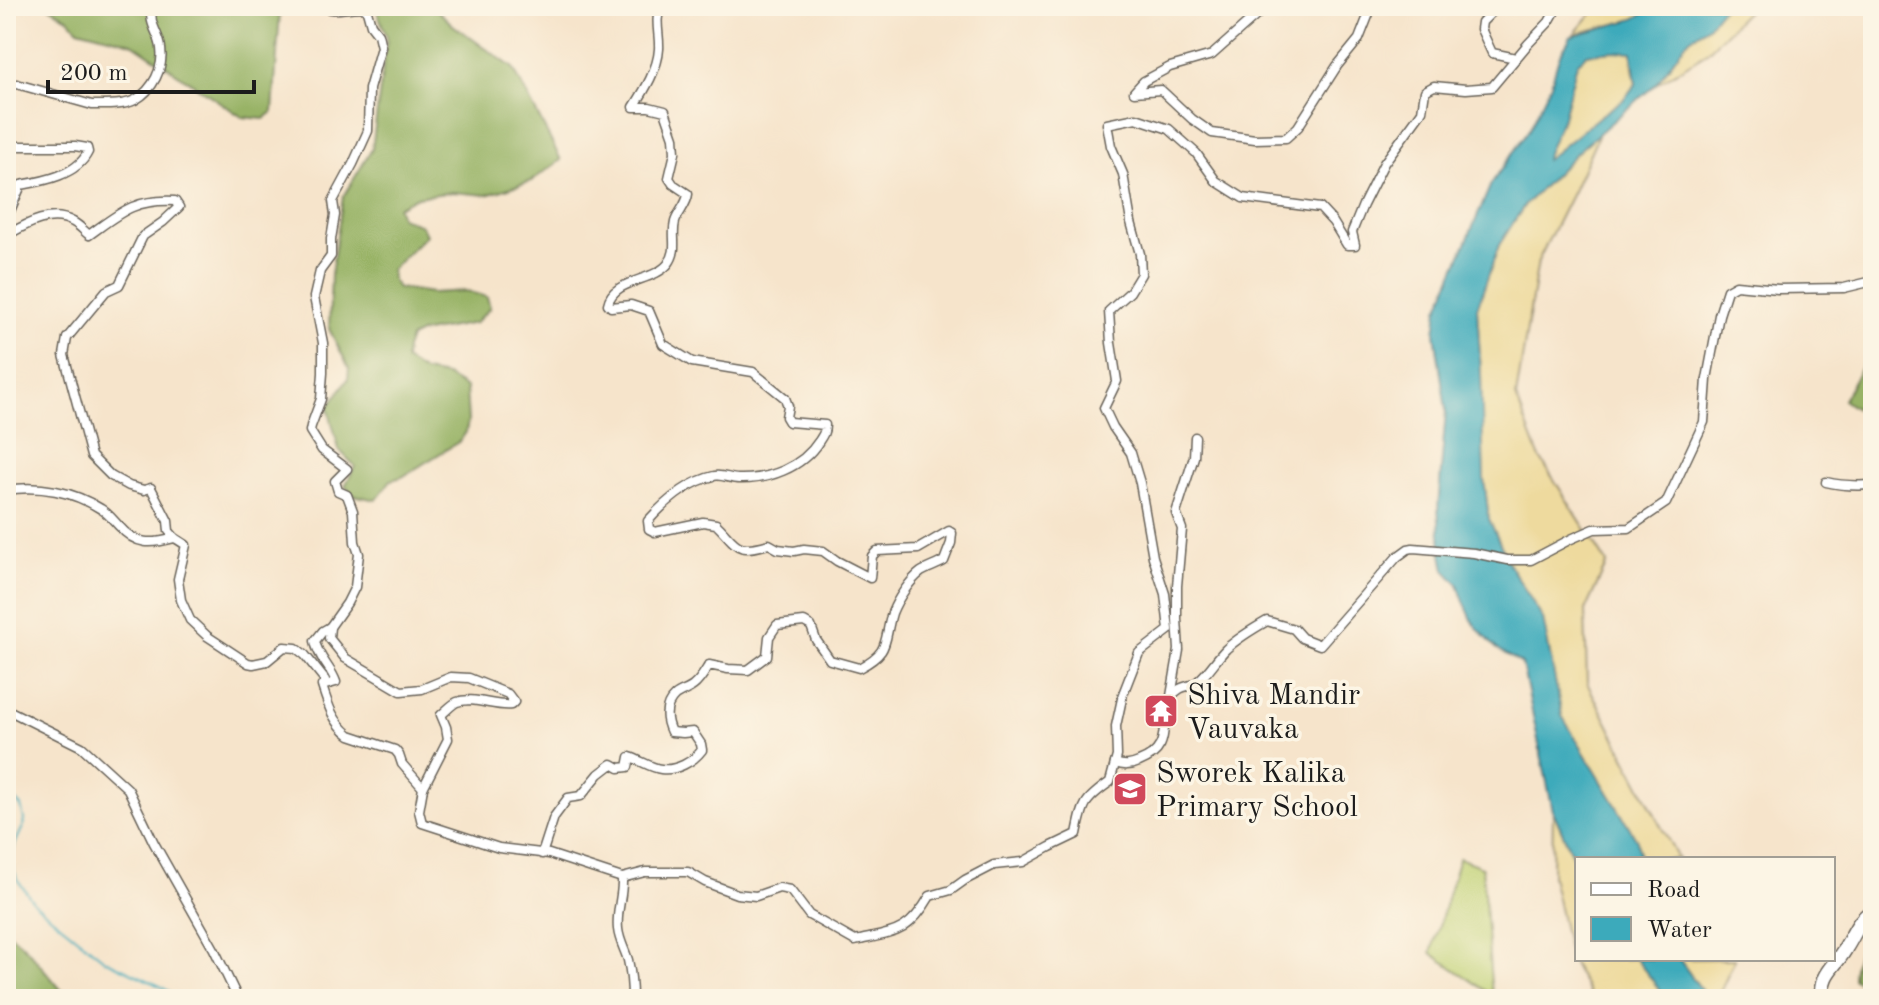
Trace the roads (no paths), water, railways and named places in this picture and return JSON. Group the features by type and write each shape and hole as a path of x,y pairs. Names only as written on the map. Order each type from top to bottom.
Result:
{"highway":[{"path":"1822,999 1824,978 1845,951 1860,921 1873,911"}],"street":[{"path":"6,81 92,105 133,101 152,86 160,70 161,46 153,30 152,6"},
{"path":"319,6 325,10 366,7 381,47 369,89 368,131 333,201 335,215 331,256 320,271 314,297 323,343 323,373 321,399 310,431 322,450 347,469 335,481 338,491 347,495 353,511 359,554 355,587 347,603 330,627 315,641 320,657 332,671 336,682 323,685"},
{"path":"542,854 554,817 568,798 581,796 612,764 619,768 628,767 630,757 659,769 670,769 696,757 702,750 701,744 693,732 671,732 666,723 666,709 675,697 700,680 709,665 748,670 767,656 769,637 777,625 804,622 811,626 816,640 830,660 859,668 884,649 893,610 906,589 919,574 944,561 951,543 952,533 949,531 918,549 877,551 872,556 870,578 823,551 778,549 769,544 753,549 741,548 716,524 703,522 655,532 649,529 648,521 675,494 716,475 737,479 767,476 796,465 815,447 825,431 825,425 789,422 785,398 753,372 692,362 663,344 649,311 631,305 611,307 608,304 613,292 636,280 658,274 670,262 675,251 675,224 688,199 688,194 669,178 675,153 674,137 665,111 634,107 659,53 657,14 661,6"},
{"path":"1267,6 1212,55 1170,67 1144,81 1134,92 1161,90 1212,133 1255,139 1286,138 1298,127 1337,66 1359,39 1372,6"},
{"path":"1498,6 1482,22 1481,29 1492,53 1516,58"},
{"path":"330,627 329,638 345,658 401,691 422,689 451,677 469,678 508,694 514,702 502,706 481,701 458,702 441,715 448,739 423,788 419,811 422,823 499,848 542,854 622,878 645,872 688,872 737,894 756,896 779,888 790,890 809,915 855,941 898,931 919,916 930,896 951,890 994,865 1023,862 1077,834 1081,812 1089,797 1110,782 1117,756 1116,726 1123,694 1139,653 1169,630 1165,594 1153,557 1140,483 1131,453 1104,408 1117,381 1109,311 1130,292 1141,274 1140,254 1123,174 1111,146 1107,124 1136,118 1169,129 1196,153 1216,181 1243,198 1320,208 1347,245 1355,245 1352,232 1363,205 1384,163 1422,111 1425,91 1434,86 1466,89 1492,87 1549,22 1558,6"},
{"path":"6,146 75,146 87,148 88,152 77,168 21,185 7,218 9,234 53,216 72,221 89,235 129,207 152,200 175,201 179,207 143,236 119,285 106,291 67,338 64,355 91,456 111,476 129,486 144,490 151,488 168,521 169,531 186,545 178,579 181,600 196,627 248,663 267,661 284,647 296,648 325,680 322,688 332,716 345,732 395,750 402,764 423,788"},
{"path":"1171,697 1181,687 1195,684 1226,649 1267,621 1294,629 1302,638 1320,645 1397,557 1408,549 1441,549 1507,560 1531,560 1594,529 1629,528 1666,503 1704,422 1707,379 1727,290 1736,285 1844,288 1873,281"},
{"path":"1115,763 1124,766 1141,762 1164,740 1179,650 1177,586 1182,529 1176,513 1194,457 1195,437"},
{"path":"1826,482 1849,486 1873,485"},
{"path":"6,490 38,488 76,495 105,511 125,534 139,542 175,538"},
{"path":"6,709 82,747 128,789 238,999"},
{"path":"622,878 618,935 628,961 632,999"}],"water":[{"path":"1656,6 1724,6 1708,26 1687,41 1656,84 1577,152 1524,206 1499,245 1477,308 1484,479 1489,519 1509,564 1543,619 1562,716 1637,840 1640,857 1575,857 1575,861 1553,811 1522,664 1496,648 1479,630 1458,584 1445,570 1438,508 1446,410 1435,333 1438,309 1491,184 1530,128 1551,84 1559,57 1571,36 1634,19","holes":["1632,52 1636,84 1623,100 1546,160 1563,117 1577,63 1587,54"]},
{"path":"1638,961 1680,961 1708,999 1667,999"}],"waterway":[{"path":"6,792 21,806 24,819 11,862 17,879 34,903 105,960 181,999"}],"place":[{"name":"Shiva Mandir Vauvaka","path":"1161,711"},
{"name":"Sworek Kalika Primary School","path":"1130,789"}]}
